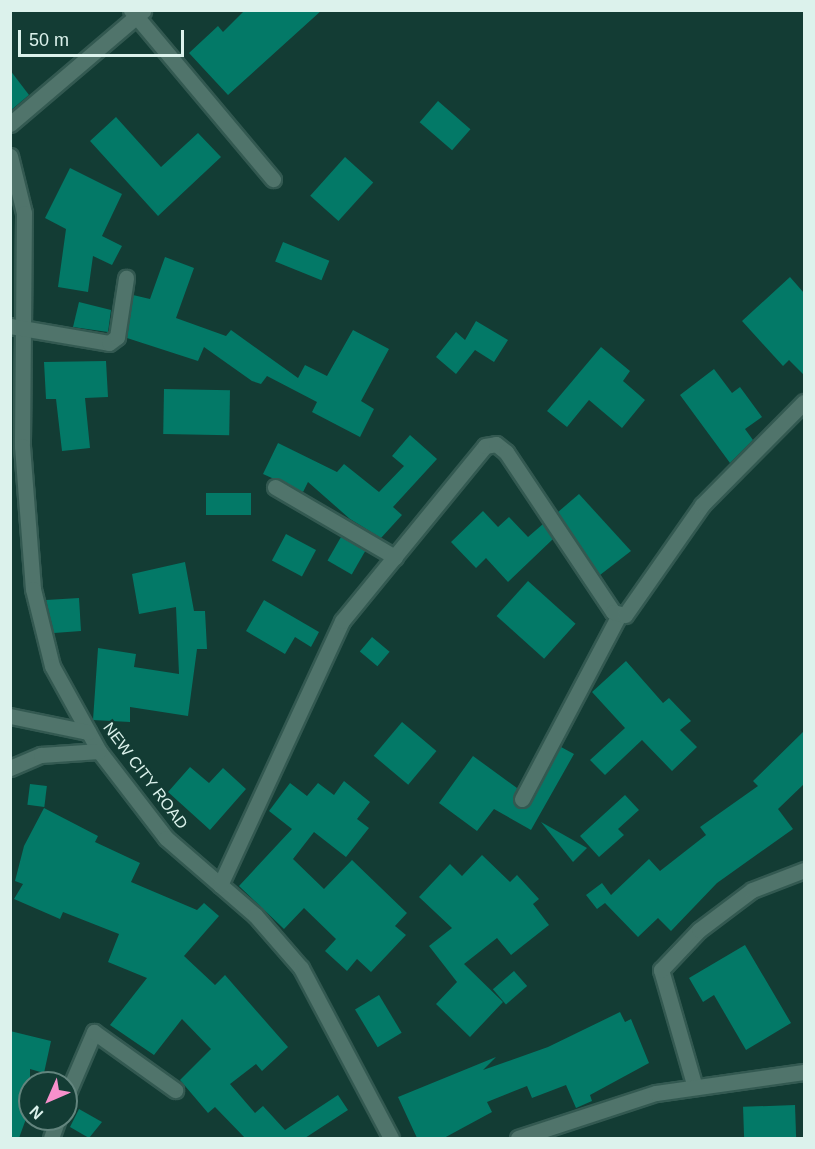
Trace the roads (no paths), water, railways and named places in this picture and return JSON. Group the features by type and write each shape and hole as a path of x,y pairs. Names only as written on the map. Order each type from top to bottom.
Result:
{"street":[{"path":"10,124 137,13 273,179"},
{"name":"NEW CITY ROAD","path":"10,156 24,213 26,330 16,447 33,589 52,666 99,751 166,838 255,915 301,968 391,1138"},
{"path":"10,326 110,343 117,337 126,278"},
{"path":"522,799 619,615 632,610 702,505 804,402"},
{"path":"220,885 342,621 395,557 469,460 484,446 496,444 619,615"},
{"path":"275,487 395,557"},
{"path":"10,716 88,732"},
{"path":"10,768 41,755 99,751"},
{"path":"694,1084 662,988 661,970 699,930 752,890 804,870"},
{"path":"77,1071 94,1032 175,1090"},
{"path":"518,1138 694,1084 804,1072"}]}
